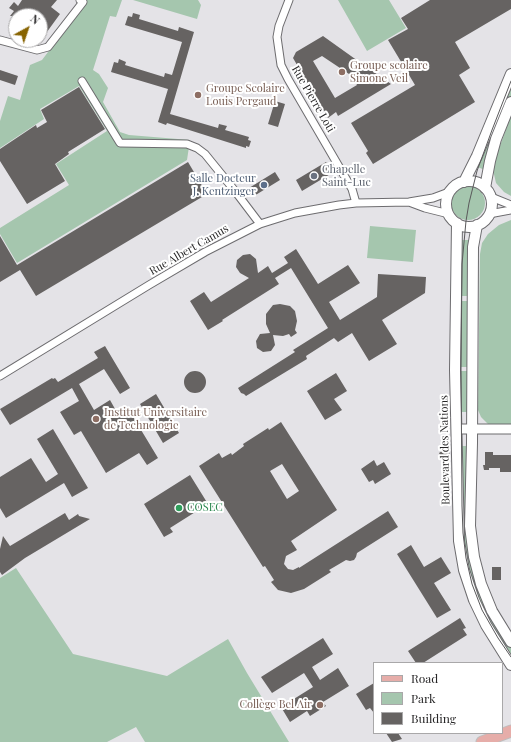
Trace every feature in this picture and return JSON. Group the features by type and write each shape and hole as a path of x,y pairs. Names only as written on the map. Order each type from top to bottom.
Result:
{"main road":[{"path":"464,182 477,156 511,74"},
{"path":"485,188 496,139 511,102"},
{"path":"464,182 474,182 485,188 491,197 492,206 484,221 469,227 456,223 449,214 446,203 449,192 458,184 464,182"},
{"name":"Boulevard des Nations","path":"456,223 455,370 459,541 464,570 479,611 511,665"},
{"path":"477,225 473,247 470,526 477,571 485,595 501,627 511,642"},
{"path":"503,728 511,722"},
{"path":"490,738 502,734"}],"street":[{"path":"0,40 37,50 48,47 83,2 80,0"},
{"name":"Rue Pierre Loti","path":"289,0 279,26 277,37 281,65 352,189 356,203"},
{"path":"82,81 120,143 187,144 197,148 204,154 235,191 260,224"},
{"name":"Rue Albert Camus","path":"0,376 149,285 211,249 260,224 307,211 356,203 409,202 433,198 449,192"},
{"path":"491,197 511,205"},
{"name":"Rue Albert Camus","path":"409,202 449,214"},
{"path":"489,214 511,210"},
{"path":"457,429 511,429"}],"green space":[{"path":"83,0 122,0 116,17 110,16 93,70 99,74 108,88 103,102 120,132 129,135 190,140 187,160 17,263 0,234 0,228 69,185 56,164 107,131 79,86 40,109 44,119 0,148 0,121 8,96 20,100 30,65 42,60 86,2"},
{"path":"133,0 198,0 201,5 197,19"},
{"path":"338,0 389,0 406,28 367,51"},
{"path":"511,78 511,97 485,170 475,166"},
{"path":"511,116 511,196 504,192 496,183 493,170 497,154"},
{"path":"465,186 471,186 480,191 484,197 484,209 480,215 471,220 465,220 456,215 451,206 451,200 456,191"},
{"path":"511,220 511,429 493,429 481,417 478,410 480,254 482,243 488,234 499,225"},
{"path":"370,226 416,230 413,262 367,258"},
{"path":"460,240 471,240 470,296 458,296"},
{"path":"461,301 467,301 467,367 460,367"},
{"path":"458,371 470,371 469,412 459,412"},
{"path":"459,446 470,446 473,561 511,646 511,661 483,616 463,559"},
{"path":"16,568 73,654 167,676 228,639 289,742 145,742 136,727 107,742 0,742 0,578"}],"building":[{"path":"22,0 57,0 51,7 60,14 48,30 48,8 9,8 14,2 18,6"},
{"path":"430,0 511,0 511,9 455,42 470,68 459,75 475,102 373,164 366,153 368,151 351,123 415,85 388,40 408,29 401,18"},
{"path":"133,13 140,15 139,19 178,31 179,27 194,32 170,114 218,128 219,124 227,126 225,130 249,137 248,140 251,141 249,147 246,146 246,148 167,123 166,125 158,122 168,89 111,72 114,62 118,63 119,59 126,62 125,65 164,77 165,73 172,75 182,42 125,25 128,16 132,17"},
{"path":"323,36 391,84 338,116 336,112 328,118 293,58 296,52","holes":["322,56 352,76 357,85 335,98 313,61"]},
{"path":"0,70 18,76 15,85 0,80"},
{"path":"79,87 105,129 68,152 69,154 55,164 65,181 27,204 0,161 0,149 36,125 37,128 47,122 41,110"},
{"path":"275,101 285,104 278,127 268,124"},
{"path":"188,162 207,194 36,296 20,270 0,282 0,236 17,265"},
{"name":"Chapelle Saint-Luc","path":"326,162 332,173 302,191 296,180"},
{"path":"275,172 280,180 254,196 249,188"},
{"path":"296,249 318,284 348,265 360,283 329,302 340,320 377,297 378,274 426,277 425,293 382,320 397,344 369,361 352,333 338,342 334,338 306,356 307,359 246,396 241,393 238,388 295,352 293,350 328,328 291,268 275,278 279,284 208,330 190,301 204,292 211,302 249,278 240,273 236,267 237,260 243,255 250,254 256,259 258,273 268,266 272,273 288,263 284,257"},
{"path":"280,304 290,306 295,311 297,321 295,330 297,333 291,337 289,334 283,336 273,335 275,345 271,351 263,352 257,348 256,341 260,334 270,333 266,324 266,314 273,305"},
{"path":"105,346 130,388 120,394 104,369 79,384 94,410 110,400 119,416 129,410 158,458 147,465 139,453 106,473 81,431 74,435 60,412 79,401 72,388 10,425 0,409 52,378 55,378 58,382 98,358 94,352"},
{"path":"195,371 203,374 206,382 203,390 195,393 187,390 184,382 187,374"},
{"path":"336,373 347,391 334,399 342,410 325,420 307,391"},
{"path":"156,394 179,433 163,443 140,404"},
{"path":"281,422 337,510 291,541 297,550 286,556 284,564 288,569 293,570 299,568 388,511 398,527 357,553 354,560 346,560 329,570 331,572 304,589 291,593 278,590 271,582 274,580 265,566 263,567 199,466 219,453 222,458 231,453 232,455 244,446 243,444 268,428 269,430","holes":["282,464 299,491 287,499 270,471"]},
{"path":"53,429 88,488 72,497 64,483 6,518 0,508 0,477 31,458 46,482 58,474 37,439"},
{"path":"447,448 450,454 442,459 439,453"},
{"path":"485,452 493,452 493,455 511,455 511,472 500,472 500,468 489,468 489,470 484,470 483,465 485,465"},
{"path":"374,460 377,466 384,462 391,474 375,484 373,480 369,482 361,469"},
{"name":"COSEC","path":"190,475 208,504 170,528 173,532 164,537 144,504"},
{"path":"65,513 69,520 78,514 79,516 90,519 25,558 2,575 0,572 0,549 3,536 10,546"},
{"path":"411,545 424,567 441,557 451,573 434,583 451,610 437,618 397,554"},
{"path":"492,567 501,567 501,580 492,580"},
{"path":"460,618 466,628 463,629 467,635 425,662 415,662 408,651"},
{"path":"323,638 333,654 312,667 320,680 338,668 349,686 323,702 326,706 310,716 307,711 290,722 281,707 313,687 304,673 272,693 261,677"},
{"path":"373,684 373,712 370,708 366,710 356,694"},
{"path":"387,734 399,734 402,739 392,742"}],"tram line":[{"path":"511,81 477,171 469,203 462,264 461,369 462,506 466,558 472,584 482,610 511,657"}],"place":[{"name":"Groupe scolaire Simone Veil","path":"342,72"},
{"name":"Groupe Scolaire Louis Pergaud","path":"198,95"},
{"name":"Chapelle Saint-Luc","path":"314,176"},
{"name":"Salle Docteur J. Kentzinger","path":"264,185"},
{"name":"Institut Universitaire de Technologie","path":"96,419"},
{"name":"COSEC","path":"179,508"},
{"name":"Collège Bel Air","path":"320,705"}]}
